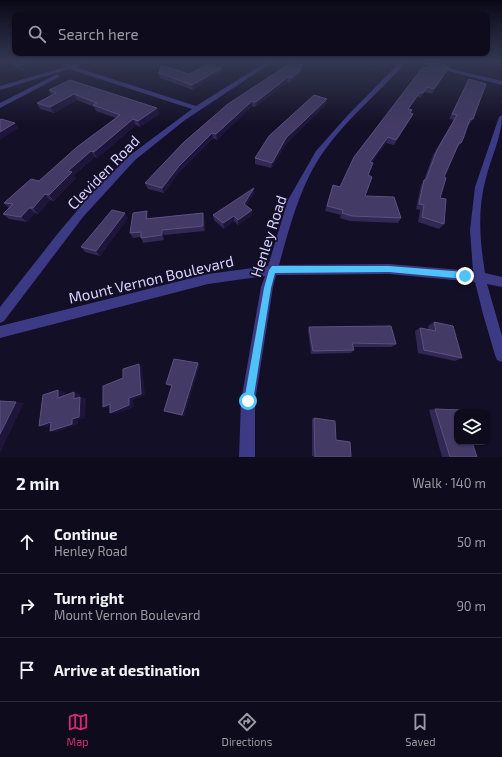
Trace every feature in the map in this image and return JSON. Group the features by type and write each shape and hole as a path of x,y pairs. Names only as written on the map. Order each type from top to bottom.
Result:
{"street":[{"path":"0,88 20,82"},
{"path":"0,106 44,82"},
{"path":"115,82 195,108"},
{"name":"Cleviden Road","path":"0,317 88,205 132,159 195,108 237,82"},
{"name":"Henley Road","path":"247,457 248,401 267,288 293,200 320,151 349,117 383,82"},
{"path":"502,117 480,186 474,227 479,277 491,323 502,355"},
{"name":"Mount Vernon Boulevard","path":"0,332 208,279 272,270 389,269 479,277 502,282"}],"building":[{"path":"65,82 77,82 157,108 138,121 133,119 94,152 91,151 68,171 72,172 49,195 45,194 33,208 29,208 21,217 3,214 13,204 4,203 31,179 39,181 77,147 120,115 93,105 97,103 74,94 50,107 37,103 56,93 49,90"},
{"path":"185,82 197,82 192,85"},
{"path":"261,82 281,82 256,102 252,101 216,134 212,133 179,166 162,188 145,183 184,142 228,104"},
{"path":"411,82 439,82 434,89 427,87 423,93 420,92 408,109 412,110 410,113 413,114 396,140 388,137 370,162 373,163 368,175 372,177 365,196 394,197 401,218 352,216 342,213 343,210 327,206 333,185 340,187 354,157"},
{"path":"467,82 486,84 473,119 470,119 463,139 461,143 459,143 444,177 446,178 440,198 446,199 444,224 422,217 424,205 419,204 424,180 426,180 437,150 457,115 452,114"},
{"path":"314,95 327,99 286,138 272,163 255,158 269,136"},
{"path":"1,119 15,123 0,132"},
{"path":"254,188 244,204 252,210 238,220 234,216 223,223 213,215"},
{"path":"112,210 125,213 96,251 81,247"},
{"path":"147,211 146,219 203,213 203,226 162,230 162,235 141,238 141,232 130,233 133,213"},
{"path":"434,322 453,326 462,358 424,350 420,328 436,331"},
{"path":"391,326 396,344 352,343 354,350 313,351 309,327"},
{"path":"174,359 198,363 182,415 164,411 172,385 166,384"},
{"path":"139,364 141,394 129,398 129,405 110,413 110,404 103,407 103,386 123,378 123,369"},
{"path":"58,390 58,398 74,392 74,399 80,397 79,417 72,419 72,424 50,431 51,422 39,426 43,395"},
{"path":"0,401 16,402 0,434"},
{"path":"435,409 454,410 454,445 473,445 477,457 450,457"},
{"path":"314,418 335,421 336,440 350,442 351,457 315,457"}],"route":[{"path":"248,401 267,288 272,270 389,269 465,276"}]}
